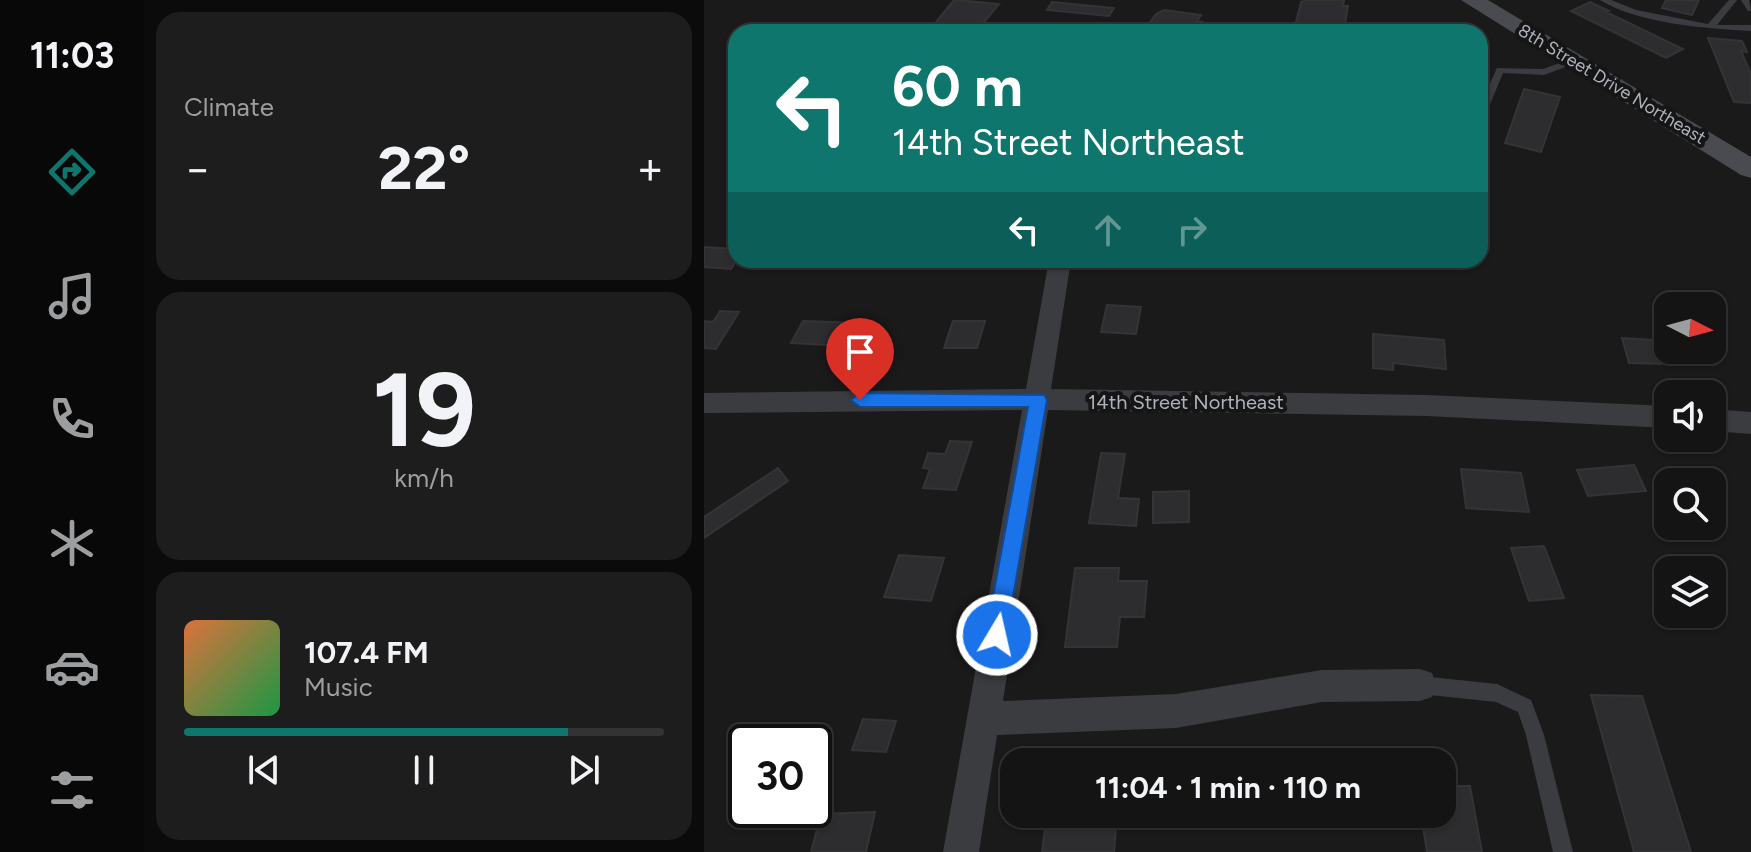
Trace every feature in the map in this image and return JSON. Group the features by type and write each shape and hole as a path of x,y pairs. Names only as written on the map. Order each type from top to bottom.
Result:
{"main road":[{"name":"8th Street Drive Northeast","path":"1472,0 1576,60 1751,169"}],"street":[{"path":"961,852 1059,268"},
{"name":"14th Street Northeast","path":"704,403 1038,400 1490,405 1654,416"},
{"path":"1726,421 1751,423"},
{"path":"984,719 1176,711 1322,686 1420,685"}],"lane":[{"path":"1604,0 1634,12 1710,27 1751,28"},
{"path":"1710,27 1733,0"},
{"path":"1745,0 1751,9"},
{"path":"1488,98 1507,55"},
{"path":"1500,70 1544,72 1576,60"},
{"path":"1420,685 1497,693 1525,706 1563,852"}],"building":[{"path":"954,0 999,4 983,24 934,24"},
{"path":"1344,0 1343,6 1348,6 1345,24 1296,24 1301,2"},
{"path":"1666,0 1699,0 1692,15 1662,8"},
{"path":"1052,2 1114,8 1109,16 1047,10"},
{"path":"1590,2 1683,49 1666,58 1571,11"},
{"path":"1164,10 1201,15 1197,21 1203,22 1149,24 1156,14"},
{"path":"1708,38 1742,41 1747,52 1741,51 1751,74 1751,103 1734,102"},
{"path":"1524,89 1560,97 1541,152 1505,143"},
{"path":"704,247 728,248 728,268 731,269 704,267"},
{"path":"1107,305 1141,307 1136,334 1101,332"},
{"path":"720,311 739,312 716,349 704,348 704,321 713,322"},
{"path":"803,321 860,323 848,346 791,343"},
{"path":"953,321 985,321 977,348 944,348"},
{"path":"1373,334 1444,340 1446,369 1393,363 1393,370 1373,368"},
{"path":"1622,338 1654,340 1654,364 1629,363"},
{"path":"950,441 972,442 956,490 923,488 930,469 923,468 928,453 945,454"},
{"path":"1101,453 1125,454 1118,498 1139,499 1136,526 1089,523"},
{"path":"1634,465 1646,491 1588,496 1577,470"},
{"path":"778,468 788,481 704,538 704,517"},
{"path":"1461,469 1521,473 1529,512 1466,508"},
{"path":"1189,491 1189,522 1153,523 1153,492"},
{"path":"1544,546 1564,598 1529,601 1511,548"},
{"path":"899,555 944,558 931,601 884,597"},
{"path":"1075,568 1119,568 1118,581 1147,581 1144,617 1120,617 1117,647 1065,647"},
{"path":"1591,695 1642,696 1691,852 1634,852"},
{"path":"863,719 896,721 886,752 852,750"},
{"path":"1456,786 1470,786 1482,852 1427,852 1423,828 1456,828"},
{"path":"875,812 866,852 811,852 817,828 832,828 832,814"},
{"path":"1045,828 1116,828 1114,852 1042,852"}],"route":[{"path":"860,400 1038,400 997,635"}]}
